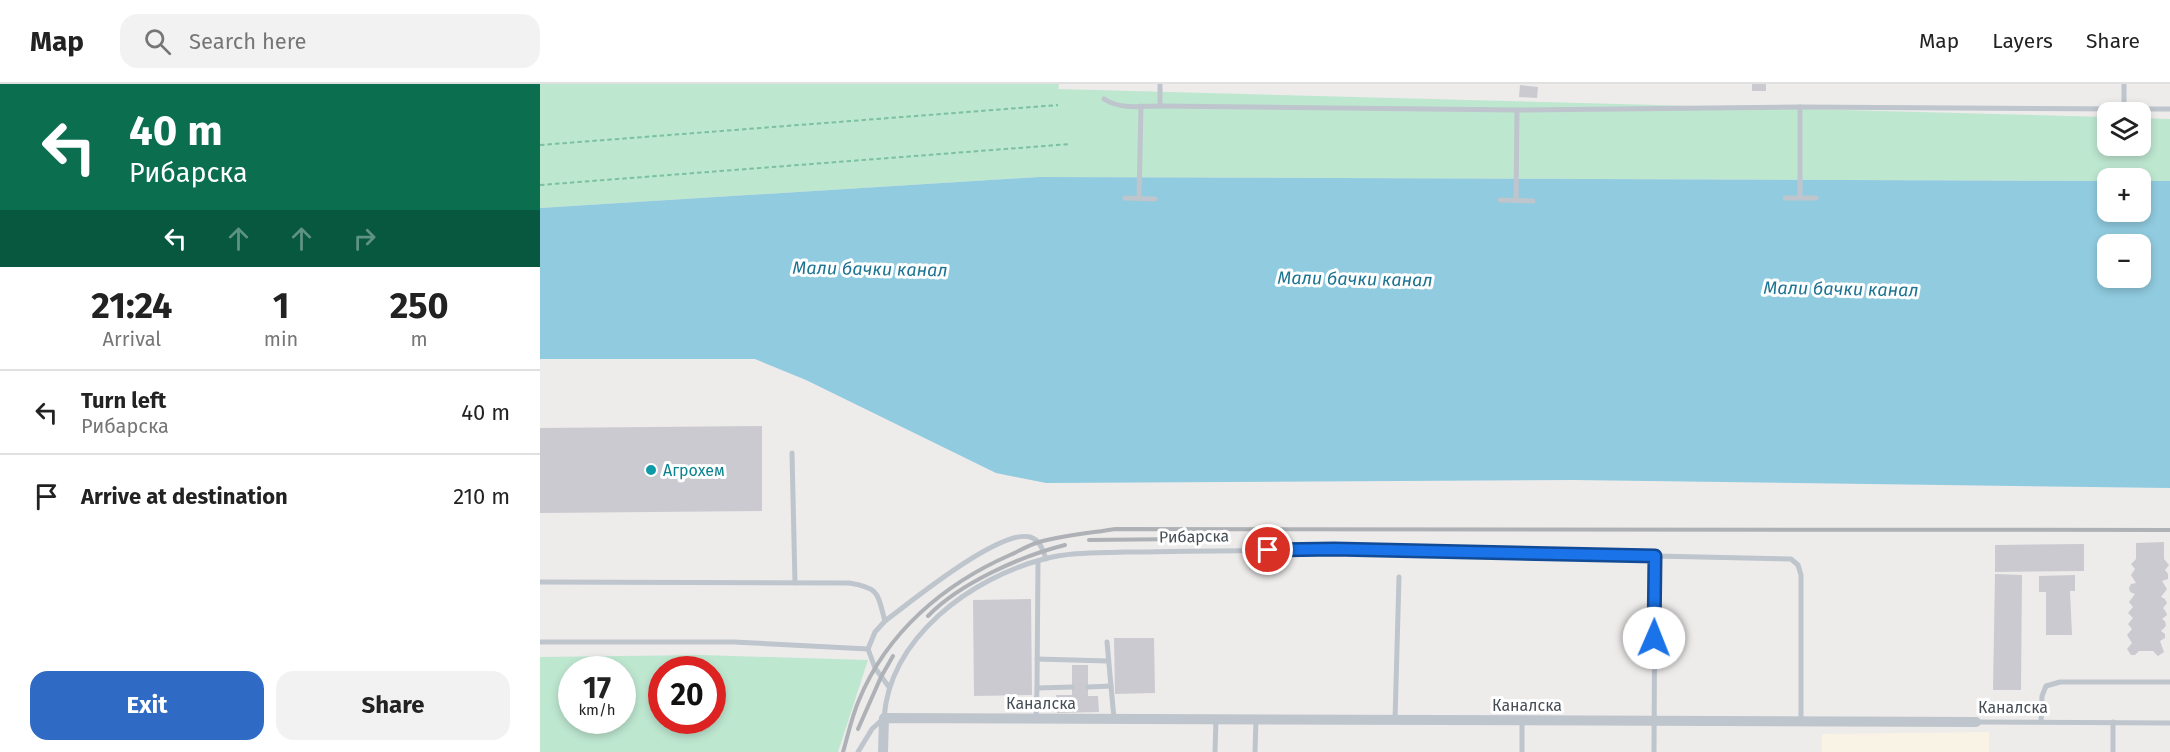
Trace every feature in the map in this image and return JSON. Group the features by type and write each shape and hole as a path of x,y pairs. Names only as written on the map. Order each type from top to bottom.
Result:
{"street":[{"name":"Каналска","path":"884,718 1976,722"},
{"name":"Рибарска","path":"883,752 884,718"}],"lane":[{"path":"1160,84 1160,105"},
{"path":"2124,84 2124,102"},
{"path":"1104,99 1121,106 1517,110 1800,107 2097,109"},
{"path":"1139,198 1141,106"},
{"path":"1800,107 1800,198"},
{"path":"2151,108 2170,108"},
{"path":"1516,200 1517,110"},
{"path":"1125,198 1155,199"},
{"path":"1785,198 1816,198"},
{"path":"1500,200 1533,201"},
{"path":"792,453 795,583"},
{"path":"889,687 875,668 868,649 875,632 885,621 969,560 1011,540 1029,537 1038,542 1046,559"},
{"name":"Рибарска","path":"884,718 889,687 908,650 923,632 960,598 1004,574 1038,561 1093,553 1334,549 1791,559 1798,565 1801,575 1801,721"},
{"path":"1654,752 1655,556"},
{"path":"1036,718 1038,561"},
{"path":"1395,720 1400,577"},
{"path":"540,582 849,584 866,586 875,591 885,621"},
{"path":"540,642 734,642 868,649"},
{"path":"1107,642 1114,719"},
{"path":"1037,659 1108,661"},
{"path":"2041,722 2042,696 2046,686 2060,682 2170,682"},
{"path":"1088,687 1111,686"},
{"path":"1037,688 1072,687"},
{"path":"858,752 872,729 884,718"},
{"path":"1215,752 1216,719"},
{"path":"1255,752 1256,719"},
{"path":"1522,720 1522,752"},
{"name":"Каналска","path":"1976,722 2170,723"},
{"path":"2113,722 2113,752"}],"path":[{"path":"540,146 1058,105"},
{"path":"540,185 1070,144"}],"shaded area":[{"path":"1989,732 1989,752 1822,752 1822,734"}],"green space":[{"path":"540,84 1059,84 1058,89 2097,117 2097,156 2151,156 2151,118 2170,119 2170,181 2151,181 2151,168 2097,168 2097,181 1039,177 540,208"},
{"path":"701,655 868,660 838,752 540,752 540,657 558,657 558,734 636,734 636,656 620,656"}],"water":[{"name":"Мали бачки канал","path":"1039,177 2097,181 2097,222 2151,222 2151,181 2170,181 2170,488 1573,480 1046,483 996,473 806,380 755,359 540,359 540,208"}],"building":[{"path":"1752,84 1766,84 1766,91 1752,91"},
{"path":"1520,85 1538,87 1537,98 1519,97"},
{"name":"Агрохем","path":"762,426 762,511 540,513 540,428"},
{"path":"2164,542 2164,559 2169,565 2165,570 2168,579 2162,581 2167,589 2161,597 2167,603 2163,608 2167,615 2162,619 2166,626 2161,631 2165,634 2165,638 2160,641 2164,652 2158,656 2153,651 2139,651 2131,655 2127,649 2132,643 2127,635 2132,629 2128,624 2133,618 2128,613 2133,607 2129,602 2135,594 2130,592 2129,588 2131,584 2136,583 2131,575 2135,569 2131,564 2136,559 2136,543"},
{"path":"2084,544 2084,571 1995,572 1995,545"},
{"path":"1995,574 2022,575 2021,690 1993,690"},
{"path":"2075,575 2075,591 2070,591 2072,635 2046,635 2046,592 2039,592 2039,576"},
{"path":"1031,599 1032,695 974,696 973,600"},
{"path":"1114,638 1154,638 1155,693 1115,694"},
{"path":"1072,665 1088,665 1088,696 1098,696 1099,712 1057,713 1056,695 1072,695"}],"railway":[{"path":"843,752 852,719 871,675 885,653 920,613 962,580 986,567 1035,543 1067,536 1116,529 2170,530"},
{"path":"1089,540 1182,539"},
{"path":"928,616 941,604 992,572 1030,556 1065,545"},
{"path":"858,729 893,656"}],"place":[{"name":"Агрохем","path":"651,470"}],"route":[{"path":"1268,550 1334,549 1655,556 1654,638"}]}
